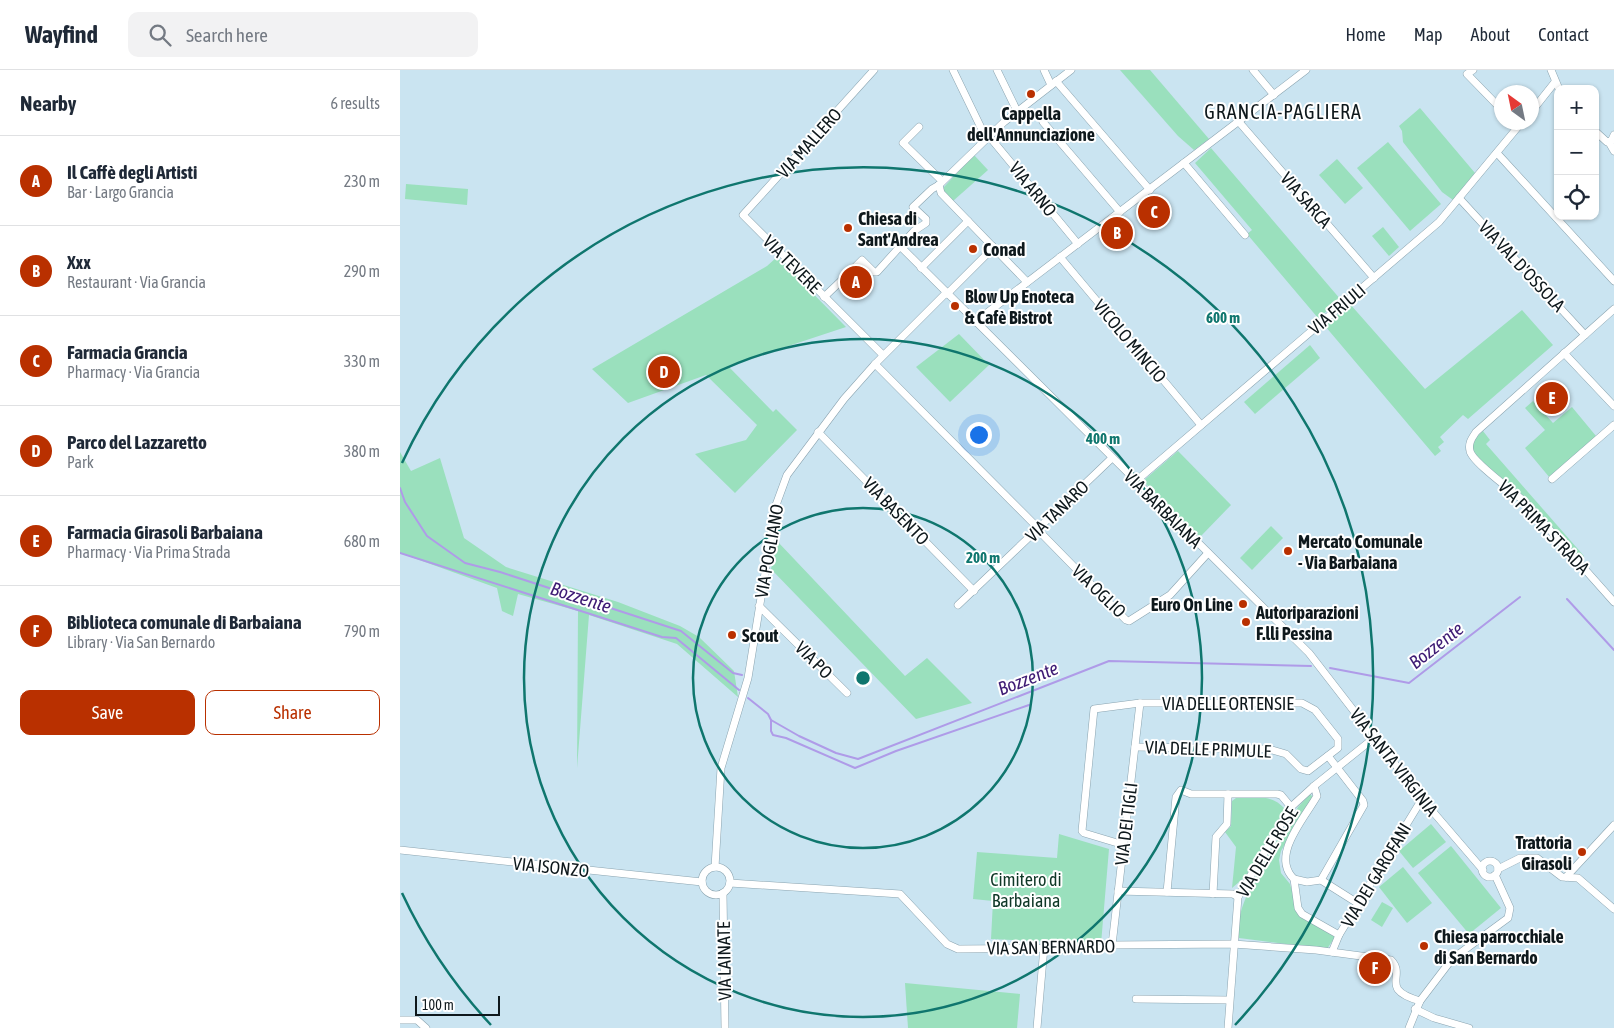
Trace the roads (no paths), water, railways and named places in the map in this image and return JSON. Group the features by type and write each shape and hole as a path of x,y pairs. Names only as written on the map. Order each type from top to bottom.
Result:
{"street":[{"name":"VIA MALLERO","path":"743,215 874,70"},
{"name":"VIA ARNO","path":"953,70 987,136 1078,244"},
{"path":"997,70 1017,111"},
{"path":"1044,70 1150,190"},
{"path":"851,271 862,260 876,273 900,246 926,223 926,220 914,207 941,183 987,136 1071,70"},
{"path":"1253,70 1274,95"},
{"path":"975,322 1306,70"},
{"path":"1473,70 1467,74 1494,102"},
{"path":"1551,70 1557,85"},
{"path":"1539,104 1554,89"},
{"path":"1043,122 1120,212"},
{"name":"VIA SARCA","path":"1238,122 1374,278"},
{"path":"919,127 903,143 941,183 941,193 1027,282"},
{"name":"VIA FRIULI","path":"1136,481 1439,222 1513,130"},
{"path":"1599,134 1608,142 1612,138"},
{"path":"1612,138 1614,151"},
{"path":"1496,153 1614,281"},
{"path":"1184,163 1244,234"},
{"name":"VIA VAL D'OSSOLA","path":"1459,198 1585,335"},
{"name":"VIA TEVERE","path":"743,215 883,355"},
{"path":"921,268 968,221"},
{"name":"VIA BARBAIANA","path":"900,246 1309,653 1320,667"},
{"name":"VIA POGLIANO","path":"715,867 721,768 748,678 779,492 787,474 818,432 883,355 991,250 992,246"},
{"name":"VICOLO MINCIO","path":"1060,257 1201,425"},
{"path":"824,297 843,279"},
{"name":"VIA PRIMA STRADA","path":"1614,309 1476,432 1471,439 1469,450 1475,461 1525,502 1614,602"},
{"path":"1564,354 1614,406"},
{"path":"875,364 1038,529"},
{"path":"1552,479 1614,425"},
{"name":"VIA BASENTO","path":"818,432 974,591"},
{"name":"VIA TANARO","path":"958,605 1112,458"},
{"name":"VIA OGLIO","path":"1038,529 1126,620 1170,595 1208,553"},
{"name":"VIA PO","path":"760,606 847,693"},
{"name":"VIA SANTA VIRGINIA","path":"1320,667 1422,800 1483,870"},
{"path":"1124,845 1082,831 1092,711 1096,708 1140,703"},
{"name":"VIA DEI TIGLI","path":"1112,945 1140,703"},
{"name":"VIA DELLE ORTENSIE","path":"1140,703 1302,703 1315,710 1338,739 1338,748 1328,756"},
{"name":"VIA DELLE ROSE","path":"1228,1028 1238,897 1291,807 1374,738"},
{"name":"VIA DELLE PRIMULE","path":"1135,747 1269,748 1286,754 1304,770 1312,769 1328,756"},
{"path":"1321,880 1364,805 1363,801 1328,756"},
{"path":"1314,786 1317,796 1285,850 1286,867 1294,879 1298,908 1302,914 1339,935"},
{"path":"1167,892 1176,797 1181,790 1191,794 1277,794 1281,795 1291,807"},
{"path":"1213,894 1216,837 1227,824 1228,794"},
{"name":"VIA DEI GAROFANI","path":"1332,952 1339,935 1422,800"},
{"path":"1566,877 1575,870 1614,825"},
{"name":"VIA ISONZO","path":"400,850 702,882"},
{"name":"VIA SANTA VIRGINIA","path":"1471,855 1494,867"},
{"path":"1494,867 1488,876 1483,870 1484,865 1494,867 1526,857 1537,858 1562,877 1578,878"},
{"path":"715,867 725,870 729,874 730,883 723,893 718,895 708,892 702,882 705,872 715,867"},
{"path":"1409,1028 1415,1009 1420,1001 1452,960 1508,918 1510,908 1494,867"},
{"path":"1575,870 1578,878 1614,909"},
{"path":"1294,879 1307,882 1321,880 1359,904"},
{"name":"VIA SAN BERNARDO","path":"730,883 900,894 952,947 1104,948 1112,945 1233,944 1332,952 1393,962 1396,985 1401,995 1420,1001"},
{"path":"1118,891 1233,894 1238,897"},
{"name":"VIA LAINATE","path":"723,893 725,1028"},
{"path":"1037,1028 1044,947"},
{"path":"1136,999 1229,1000"},
{"path":"1415,1009 1434,1018 1469,1028"},
{"path":"400,1020 417,1020 426,1028"}],"waterway":[{"path":"400,488 405,502 427,536 465,563 500,572 681,631 733,673 742,675"},
{"name":"Bozzente","path":"400,553 662,637 676,638 739,690"},
{"name":"Bozzente","path":"1330,668 1409,683 1520,597"},
{"name":"Bozzente","path":"1567,599 1614,650"},
{"name":"Bozzente","path":"748,698 768,714 771,720 799,736 836,753 858,759 1109,661 1311,666"},
{"name":"Bozzente","path":"771,720 773,735 786,738 855,768 896,751 1029,705"}],"place":[{"name":"Cappella dell'Annunciazione","path":"1031,94"},
{"name":"Farmacia Grancia","path":"1154,212"},
{"name":"Chiesa di Sant'Andrea","path":"848,228"},
{"name":"Xxx","path":"1117,233"},
{"name":"Conad","path":"973,249"},
{"name":"Il Caffè degli Artisti","path":"856,282"},
{"name":"Blow Up Enoteca & Cafè Bistrot","path":"955,306"},
{"name":"Parco del Lazzaretto","path":"664,372"},
{"name":"Farmacia Girasoli Barbaiana","path":"1552,398"},
{"name":"Mercato Comunale - Via Barbaiana","path":"1288,551"},
{"name":"Euro On Line","path":"1243,604"},
{"name":"Autoriparazioni F.lli Pessina","path":"1246,622"},
{"name":"Scout","path":"732,635"},
{"name":"Trattoria Girasoli","path":"1582,852"},
{"name":"Chiesa parrocchiale di San Bernardo","path":"1424,946"},
{"name":"Biblioteca comunale di Barbaiana","path":"1375,968"}],"district":[{"name":"GRANCIA-PAGLIERA","path":"1283,111"}],"park label":[{"name":"Cimitero di Barbaiana","path":"1026,890"}]}
